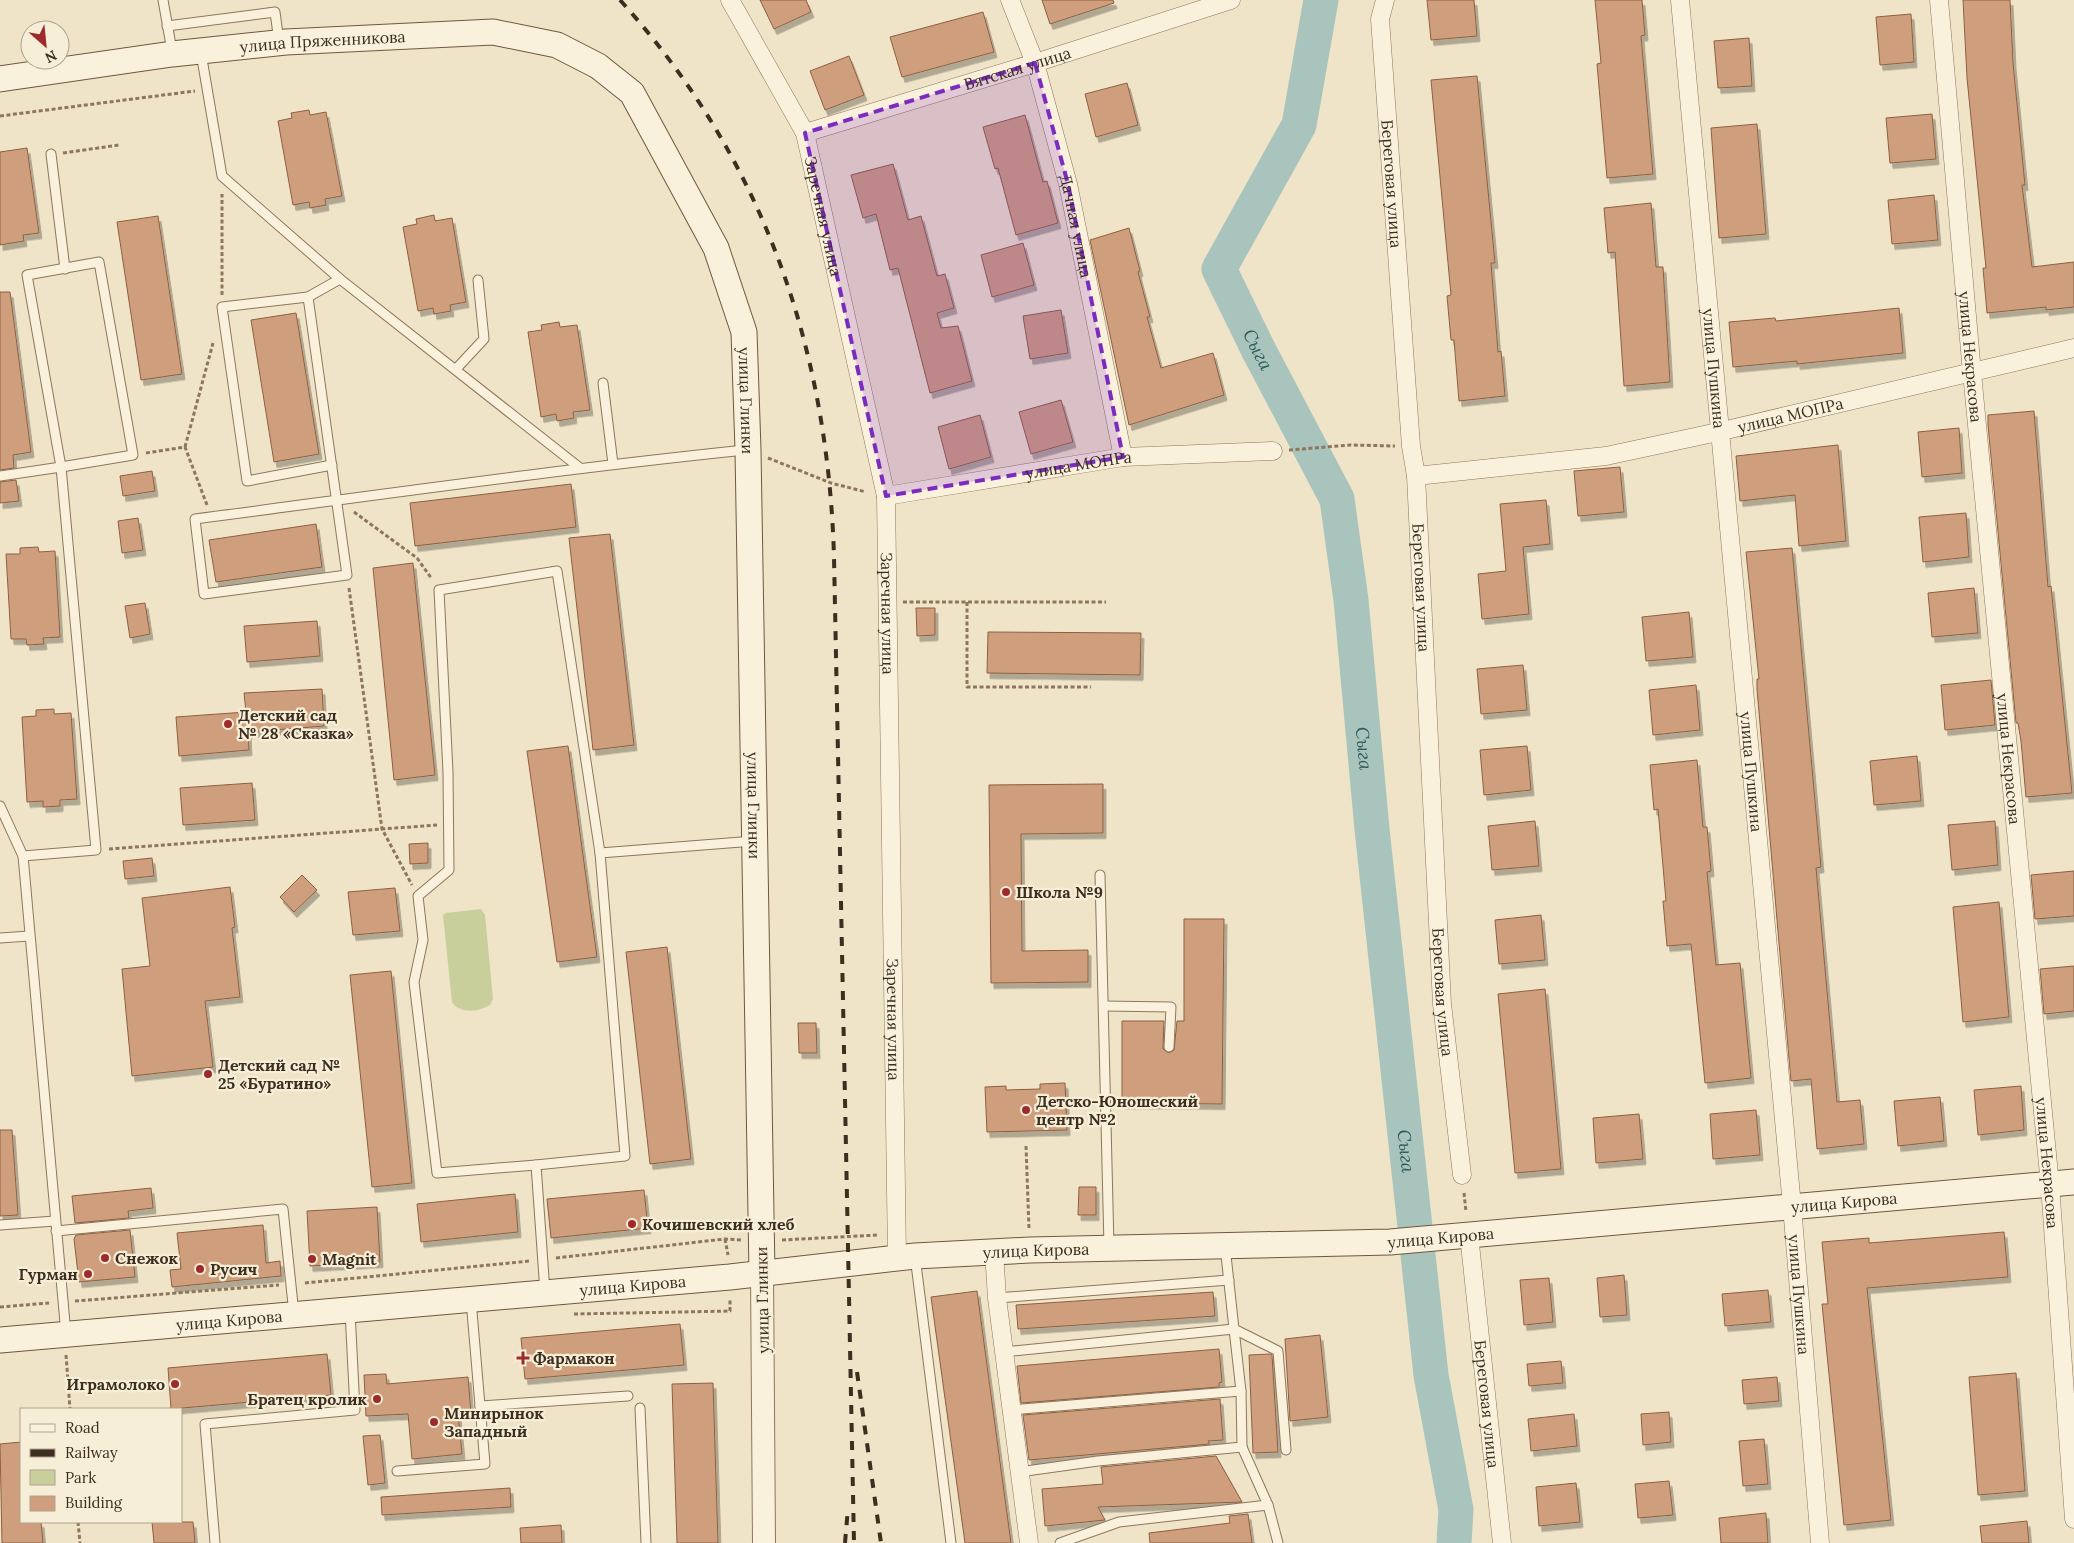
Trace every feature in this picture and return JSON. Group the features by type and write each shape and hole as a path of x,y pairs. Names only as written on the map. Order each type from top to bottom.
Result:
{"main road":[{"name":"улица Пряженникова","path":"0,78 172,54 279,43 493,32 557,45 598,66 632,93"},
{"name":"улица Глинки","path":"632,93 716,248 744,332 748,450 762,1273"},
{"name":"улица Кирова","path":"0,1340 545,1294 906,1257 994,1251 1390,1242 2062,1184"}],"street":[{"name":"Заречная улица","path":"730,0 805,133 886,496 906,1257"},
{"name":"Дачная улица","path":"1010,0 1034,63 1068,184 1123,458"},
{"name":"Вятская улица","path":"805,133 1231,0"},
{"name":"Береговая улица","path":"1385,0 1380,19 1411,446 1416,476 1442,1004 1462,1176"},
{"name":"улица Пушкина","path":"1680,0 1718,432 1792,1206 1820,1543"},
{"name":"улица Некрасова","path":"1939,0 1972,373 2062,1184 2074,1519"},
{"name":"улица МОПРа","path":"1416,476 1606,456 1718,432 2074,348"},
{"name":"улица МОПРа","path":"886,496 1123,458 1273,451"},
{"name":"Береговая улица","path":"1469,1235 1502,1543"},
{"path":"994,1251 1003,1352 1029,1543"},
{"name":"улица Глинки","path":"762,1273 764,1543"}],"lane":[{"path":"163,0 172,54"},
{"path":"168,26 275,12 279,43"},
{"path":"201,51 222,176 340,279 580,468"},
{"path":"51,154 65,269"},
{"path":"0,476 61,467 133,455 99,262 27,275 61,467 96,850 23,856"},
{"path":"332,465 247,481 222,307 308,297 340,279"},
{"path":"456,369 484,339 478,280"},
{"path":"308,297 337,499 347,575 204,594 195,519 337,499 580,468 748,450"},
{"path":"603,383 613,464"},
{"path":"557,571 600,853 625,1156 437,1173 414,982 423,940 418,896 449,870 449,824 439,590 557,571"},
{"path":"0,806 23,856 66,1334"},
{"path":"600,853 754,841"},
{"path":"1100,875 1110,1248"},
{"path":"0,938 29,936"},
{"path":"1104,1006 1171,1007 1169,1047"},
{"path":"536,1165 545,1294"},
{"path":"56,1231 284,1208 294,1316"},
{"path":"0,1225 55,1221"},
{"path":"1225,1245 1240,1391 1242,1448 1268,1505 1278,1543"},
{"path":"906,1257 951,1543"},
{"path":"997,1298 1229,1280"},
{"path":"396,1471 484,1464 471,1300"},
{"path":"215,1543 205,1424 355,1410 350,1311"},
{"path":"1003,1352 1234,1329 1278,1351 1286,1450"},
{"path":"1011,1410 1240,1391"},
{"path":"480,1406 628,1396"},
{"path":"640,1408 646,1543"},
{"path":"1019,1472 1098,1461 1242,1448"},
{"path":"1060,1543 1119,1522 1268,1505"}],"path":[{"path":"0,116 207,90"},
{"path":"51,154 120,145"},
{"path":"212,517 185,447 222,307 222,176"},
{"path":"1293,449 1351,445 1411,446"},
{"path":"133,455 185,447"},
{"path":"748,450 831,483 886,496"},
{"path":"337,499 417,558 439,590"},
{"path":"347,575 382,829 418,896"},
{"path":"888,602 1106,602"},
{"path":"967,602 967,687 1091,687"},
{"path":"96,850 449,824"},
{"path":"1026,1146 1030,1250"},
{"path":"0,1307 291,1284 543,1259 725,1238 729,1264"},
{"path":"66,1334 70,1408"},
{"path":"78,1523 80,1543"}],"highlighted area":[{"path":"1035,63 1068,184 1123,457 886,496 805,133"}],"green space":[{"path":"481,909 485,915 493,999 490,1005 469,1011 459,1009 452,1002 443,915 446,913"}],"building":[{"path":"760,0 806,0 811,12 774,29"},
{"path":"1042,0 1113,0 1114,3 1050,24"},
{"path":"1427,0 1474,0 1477,36 1431,40"},
{"path":"1595,0 1642,0 1645,35 1641,36 1653,174 1607,178 1597,64 1601,63"},
{"path":"1963,0 2010,0 2013,63 2025,185 2022,185 2032,267 2074,262 2074,307 2046,310 2046,307 1987,313 1983,268 1986,268 1967,78"},
{"path":"983,12 994,52 902,77 890,37"},
{"path":"1911,14 1914,62 1880,65 1876,17"},
{"path":"1749,38 1752,86 1718,88 1714,41"},
{"path":"849,56 864,95 825,110 810,71"},
{"path":"1477,76 1495,263 1491,263 1498,352 1501,351 1505,396 1459,401 1454,340 1451,340 1447,296 1451,295 1431,80"},
{"path":"1127,83 1138,125 1096,137 1085,94"},
{"path":"309,110 310,115 326,112 342,196 325,199 326,205 310,208 309,202 293,205 278,121 292,118 291,113"},
{"path":"1932,114 1936,159 1890,163 1886,118"},
{"path":"1025,115 1043,182 1047,181 1058,223 1016,235 998,168 995,169 983,127"},
{"path":"1757,124 1766,234 1719,238 1711,128"},
{"path":"27,148 39,233 23,235 24,241 0,245 0,152"},
{"path":"893,164 908,220 921,216 937,276 945,274 954,308 937,313 941,328 958,326 972,381 930,393 898,268 890,270 876,214 863,218 851,175"},
{"path":"1934,195 1938,240 1892,244 1888,200"},
{"path":"1651,203 1656,267 1663,267 1670,382 1624,386 1615,252 1608,253 1604,208"},
{"path":"434,215 435,221 452,218 466,302 450,305 451,311 434,314 433,308 418,311 403,227 417,224 416,219"},
{"path":"158,216 182,374 141,380 117,222"},
{"path":"1129,228 1150,317 1147,317 1161,368 1213,353 1224,395 1129,425 1090,240"},
{"path":"1023,243 1034,285 992,297 981,255"},
{"path":"0,292 10,292 31,452 13,455 14,468 0,470"},
{"path":"1899,308 1903,353 1797,364 1797,361 1733,367 1729,322 1775,318 1776,321"},
{"path":"1061,310 1068,353 1030,359 1023,316"},
{"path":"296,313 319,454 274,462 251,320"},
{"path":"559,322 560,327 577,325 590,410 573,412 574,418 557,421 556,414 541,417 528,332 542,330 541,325"},
{"path":"1061,400 1073,442 1031,454 1019,412"},
{"path":"2034,411 2048,587 2051,586 2072,793 2026,797 2021,741 2018,723 2016,723 1988,415"},
{"path":"980,415 991,457 949,469 938,427"},
{"path":"1959,428 1962,473 1922,477 1918,432"},
{"path":"1838,445 1846,541 1799,546 1795,495 1740,501 1736,456"},
{"path":"1620,467 1624,512 1578,516 1574,471"},
{"path":"152,471 155,491 123,496 120,476"},
{"path":"16,480 19,501 0,503 0,482"},
{"path":"571,484 576,527 415,546 410,503"},
{"path":"1546,500 1550,544 1523,547 1529,614 1482,619 1478,574 1506,571 1500,504"},
{"path":"1966,513 1969,557 1923,562 1919,517"},
{"path":"138,518 143,550 122,553 118,521"},
{"path":"316,524 322,567 216,582 209,540"},
{"path":"610,534 634,745 593,750 569,538"},
{"path":"38,547 39,552 55,551 60,637 43,638 44,644 27,645 26,639 11,639 6,554 20,554 20,548"},
{"path":"1792,548 1821,867 1816,868 1837,1102 1860,1100 1864,1144 1817,1149 1811,1079 1791,1081 1757,689 1757,679 1759,679 1746,552"},
{"path":"413,563 435,775 394,780 373,568"},
{"path":"1974,588 1978,633 1932,637 1928,593"},
{"path":"145,603 150,634 130,638 125,606"},
{"path":"916,608 935,608 935,635 917,636"},
{"path":"1689,612 1693,657 1646,661 1642,617"},
{"path":"317,621 320,656 247,662 244,626"},
{"path":"988,632 1141,633 1140,675 987,673"},
{"path":"1523,665 1527,710 1481,714 1477,669"},
{"path":"1991,680 1995,725 1945,730 1941,685"},
{"path":"1696,685 1700,730 1653,735 1649,690"},
{"path":"322,689 324,726 248,732 249,750 179,756 176,717 246,712 244,693"},
{"path":"54,709 54,714 71,713 77,799 60,800 60,806 43,807 43,801 27,802 22,717 36,716 36,710"},
{"path":"568,746 597,957 557,962 527,751"},
{"path":"1527,746 1531,790 1484,795 1480,750"},
{"path":"1917,756 1921,801 1874,805 1870,761"},
{"path":"1697,760 1703,827 1707,827 1711,871 1707,872 1716,965 1740,963 1751,1078 1705,1083 1691,944 1667,946 1663,901 1666,901 1658,809 1654,810 1650,765"},
{"path":"252,783 255,820 183,825 180,788"},
{"name":"Школа №9","path":"1103,784 1103,833 1021,834 1022,951 1088,950 1088,982 991,983 989,785"},
{"path":"1535,821 1539,866 1492,870 1488,826"},
{"path":"1995,821 1998,865 1952,870 1948,825"},
{"path":"428,843 428,863 410,864 409,844"},
{"path":"152,858 154,876 125,879 123,861"},
{"path":"2074,871 2074,916 2035,919 2031,875"},
{"path":"302,875 317,890 294,912 280,897"},
{"path":"230,887 235,927 232,928 240,997 205,1001 213,1067 132,1076 122,969 150,966 142,898"},
{"path":"395,888 400,931 353,935 348,892"},
{"path":"1999,902 2009,1017 1963,1022 1953,907"},
{"path":"1541,915 1545,960 1499,964 1495,920"},
{"path":"1184,919 1224,919 1222,1104 1122,1103 1122,1021 1164,1021 1163,1049 1169,1053 1174,1050 1177,1021 1184,1021"},
{"path":"667,947 691,1159 650,1164 626,952"},
{"path":"2074,966 2074,1011 2044,1014 2040,969"},
{"path":"391,971 412,1183 372,1187 350,975"},
{"path":"1545,989 1561,1169 1515,1173 1498,994"},
{"path":"798,1023 816,1023 817,1053 799,1053"},
{"name":"Детско-Юношеский центр №2","path":"1065,1083 1067,1130 987,1132 985,1087 1006,1086 1006,1090 1040,1089 1040,1084"},
{"path":"2021,1086 2024,1130 1978,1135 1974,1090"},
{"path":"1940,1097 1944,1141 1898,1146 1894,1101"},
{"path":"1756,1110 1760,1155 1713,1159 1710,1114"},
{"path":"1639,1114 1643,1159 1596,1163 1593,1118"},
{"path":"0,1130 12,1130 18,1215 0,1216"},
{"path":"1079,1187 1096,1187 1096,1215 1078,1215"},
{"path":"151,1188 153,1208 128,1211 129,1218 75,1223 72,1196"},
{"path":"644,1190 648,1228 551,1238 547,1199"},
{"path":"515,1194 518,1232 421,1242 417,1204"},
{"path":"377,1207 380,1262 310,1266 307,1211"},
{"path":"263,1225 266,1263 280,1261 281,1276 172,1287 170,1270 181,1269 177,1233"},
{"name":"Снежок","path":"130,1230 135,1277 79,1282 74,1239 76,1235"},
{"path":"2004,1232 2008,1277 1867,1288 1891,1520 1844,1525 1822,1304 1828,1304 1822,1242 1869,1238 1869,1243"},
{"path":"1624,1275 1627,1315 1600,1317 1597,1278"},
{"path":"1549,1278 1553,1322 1524,1325 1520,1280"},
{"path":"1768,1290 1771,1322 1725,1326 1722,1294"},
{"path":"977,1291 1011,1543 965,1543 931,1297"},
{"path":"1213,1292 1215,1316 1018,1329 1016,1305"},
{"path":"680,1324 684,1365 525,1379 521,1338"},
{"path":"1320,1335 1328,1417 1290,1421 1285,1339"},
{"path":"1219,1349 1222,1382 1219,1383 1219,1387 1021,1403 1017,1366"},
{"path":"327,1354 331,1395 171,1408 168,1368"},
{"path":"1249,1355 1272,1355 1278,1452 1253,1453"},
{"path":"1561,1361 1563,1383 1529,1386 1527,1364"},
{"path":"2016,1373 2025,1491 1978,1495 1969,1377"},
{"name":"Минирынок Западный","path":"386,1374 387,1384 468,1377 471,1413 458,1413 462,1454 412,1459 408,1414 366,1416 364,1375"},
{"path":"1777,1377 1779,1401 1744,1404 1742,1380"},
{"path":"713,1383 718,1543 677,1543 672,1384"},
{"path":"1220,1399 1223,1440 1208,1441 1210,1444 1029,1460 1023,1415"},
{"path":"1669,1412 1671,1442 1643,1445 1641,1414"},
{"path":"1574,1414 1577,1446 1531,1451 1528,1419"},
{"path":"380,1435 385,1483 368,1485 363,1436"},
{"path":"1764,1439 1768,1484 1743,1486 1739,1441"},
{"path":"20,1442 20,1523 41,1523 43,1543 2,1543 0,1444"},
{"path":"1216,1456 1242,1502 1098,1507 1105,1520 1045,1526 1042,1489 1103,1484 1101,1467"},
{"path":"1669,1481 1673,1515 1638,1518 1635,1484"},
{"path":"1576,1483 1580,1522 1539,1526 1536,1487"},
{"path":"510,1488 511,1507 382,1515 381,1497"},
{"path":"1766,1513 1768,1543 1721,1543 1719,1518"},
{"path":"1248,1514 1252,1543 1150,1543 1149,1533 1230,1523 1229,1516"},
{"path":"2027,1521 2029,1543 1982,1543 1980,1526"},
{"path":"193,1522 195,1543 154,1543 152,1523"},
{"path":"561,1525 562,1543 521,1543 520,1528"}],"waterway":[{"name":"Сыга","path":"1321,0 1299,125 1219,269 1258,349 1337,499 1351,600 1372,829 1431,1375 1456,1510 1454,1543"}],"railway":[{"path":"620,0 670,60 712,124 749,190 778,258 801,329 818,403 829,479 834,557 854,1543"},
{"path":"857,1372 881,1543"},
{"path":"845,1543 848,1508"}],"place":[{"name":"Детский сад № 28 «Сказка»","path":"228,724"},
{"name":"Школа №9","path":"1006,892"},
{"name":"Детский сад № 25 «Буратино»","path":"208,1074"},
{"name":"Детско-Юношеский центр №2","path":"1026,1110"},
{"name":"Кочишевский хлеб","path":"632,1224"},
{"name":"Снежок","path":"105,1258"},
{"name":"Magnit","path":"312,1259"},
{"name":"Русич","path":"200,1269"},
{"name":"Гурман","path":"88,1274"},
{"name":"Фармакон","path":"523,1358"},
{"name":"Играмолоко","path":"175,1384"},
{"name":"Братец кролик","path":"377,1399"},
{"name":"Минирынок Западный","path":"434,1422"}]}
